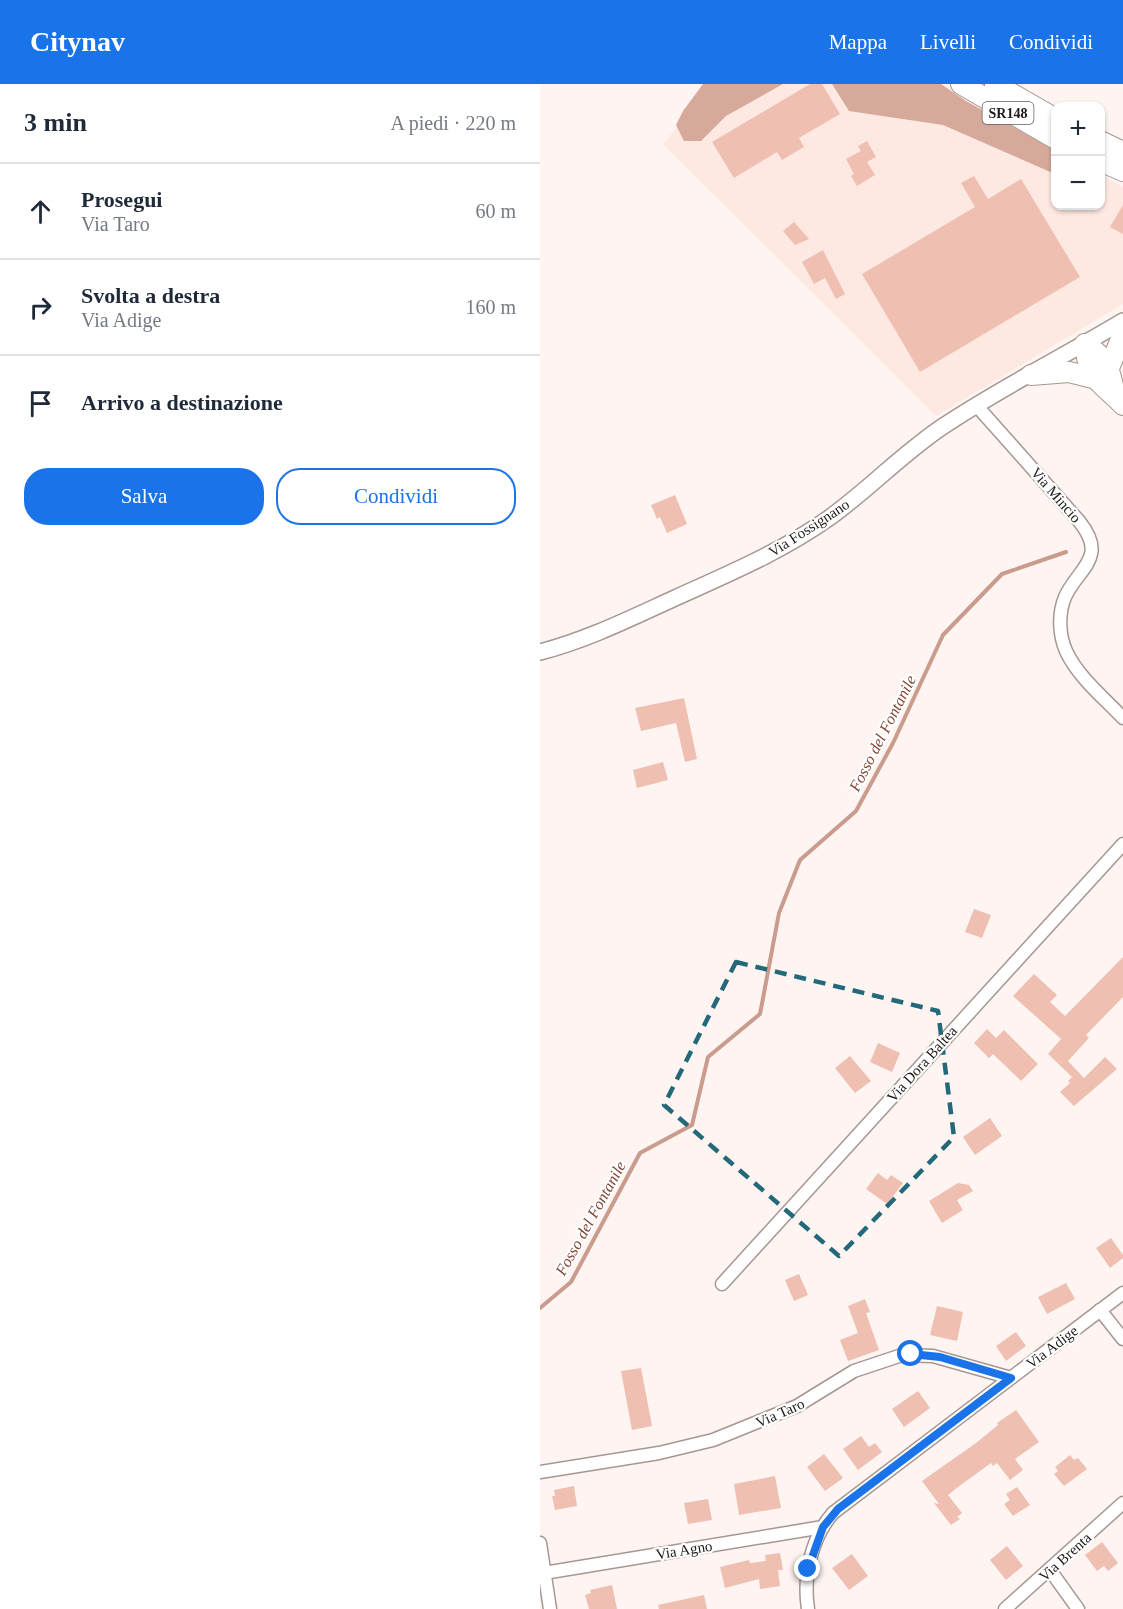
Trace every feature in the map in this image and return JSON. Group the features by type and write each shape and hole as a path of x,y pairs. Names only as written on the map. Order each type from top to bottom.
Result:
{"highway":[{"name":"SR148","path":"961,84 1051,136"},
{"name":"SR148","path":"995,84 1051,116"},
{"path":"1105,146 1123,166"},
{"path":"1105,162 1123,166"},
{"path":"1101,373 1123,334"},
{"path":"1085,344 1087,363 1101,373 1119,400"},
{"path":"1031,375 1069,372 1101,373"}],"street":[{"name":"Via Fossignano","path":"540,652 618,624 782,547 829,518 915,446 976,405 1123,321"},
{"name":"Via Mincio","path":"976,405 1088,534 1091,547 1089,563 1069,590 1062,607 1060,623 1063,640 1074,665 1123,718"},
{"name":"Via Dora Baltea","path":"722,1284 1123,844"},
{"name":"Via Adige","path":"808,1609 807,1575 813,1550 829,1518 843,1504 1123,1293"},
{"path":"1100,1310 1123,1339"},
{"name":"Via Taro","path":"540,1472 659,1453 723,1437 797,1406 849,1374 881,1360 902,1355 933,1356 1011,1378"},
{"name":"Via Brenta","path":"1005,1609 1123,1503"},
{"name":"Via Agno","path":"544,1573 823,1527"},
{"path":"540,1543 550,1609"},
{"path":"1050,1570 1078,1609"}],"highlighted area":[{"path":"736,962 938,1011 954,1137 839,1256 664,1105"}],"shaded area":[{"path":"703,84 783,84 726,116 701,141 684,141 676,125 683,111"},
{"path":"714,84 941,84 966,101 1051,148 1051,210 1105,210 1105,177 1123,187 1123,304 936,416 663,144"},
{"path":"832,84 941,84 966,101 1051,148 1051,172 943,125 849,111"}],"building":[{"path":"810,84 822,84 840,114 799,138 804,147 782,160 777,152 734,178 712,142"},
{"path":"867,141 876,157 867,162 875,175 857,186 846,159 861,151 858,146"},
{"path":"974,176 988,199 1021,179 1080,277 920,372 862,274 975,207 961,183"},
{"path":"1123,205 1123,234 1110,227"},
{"path":"794,222 809,239 795,245 783,231"},
{"path":"823,250 845,294 836,299 825,278 814,284 802,262"},
{"path":"675,495 687,524 667,533 660,517 657,519 651,505"},
{"path":"684,698 697,759 685,762 676,723 641,731 635,708"},
{"path":"663,762 668,780 637,788 633,770"},
{"path":"974,909 991,915 982,938 965,932"},
{"path":"1123,957 1123,997 1086,1035 1089,1038 1068,1061 1084,1078 1105,1057 1117,1069 1074,1106 1060,1092 1070,1083 1068,1081 1072,1077 1048,1054 1061,1039 1013,996 1034,974 1057,995 1050,1002 1065,1016"},
{"path":"987,1029 996,1038 1004,1030 1038,1064 1021,1081 993,1054 989,1058 974,1043"},
{"path":"878,1043 900,1053 892,1072 870,1062"},
{"path":"850,1056 871,1081 855,1093 835,1068"},
{"path":"990,1118 1002,1136 975,1155 963,1137"},
{"path":"878,1173 887,1180 891,1175 903,1183 887,1204 866,1189"},
{"path":"958,1183 969,1185 973,1191 957,1200 963,1210 942,1223 929,1201"},
{"path":"1111,1238 1123,1258 1110,1268 1096,1248"},
{"path":"799,1274 808,1295 794,1301 785,1280"},
{"path":"1066,1283 1075,1299 1047,1314 1038,1297"},
{"path":"865,1299 870,1312 866,1313 879,1350 848,1361 840,1340 858,1333 848,1306"},
{"path":"937,1306 963,1312 957,1341 930,1335"},
{"path":"1016,1332 1026,1346 1006,1361 996,1346"},
{"path":"641,1368 652,1426 632,1430 621,1371"},
{"path":"918,1391 930,1408 904,1427 892,1409"},
{"path":"1016,1410 1039,1442 1015,1459 1023,1470 1010,1480 997,1463 993,1466 991,1463 948,1495 962,1513 957,1517 960,1519 951,1525 934,1503 939,1504 922,1481 976,1443 998,1425 997,1423"},
{"path":"861,1436 869,1447 875,1443 882,1452 858,1470 843,1449"},
{"path":"824,1454 843,1478 825,1491 807,1467"},
{"path":"1070,1455 1074,1460 1078,1458 1087,1469 1064,1486 1054,1474 1058,1471 1055,1467"},
{"path":"775,1476 781,1508 739,1515 734,1484"},
{"path":"574,1486 577,1506 555,1510 552,1496 555,1496 554,1490"},
{"path":"1017,1487 1030,1505 1013,1516 1004,1504 1010,1500 1006,1494"},
{"path":"708,1499 712,1520 688,1524 684,1503"},
{"path":"1102,1542 1118,1563 1108,1571 1104,1566 1097,1571 1085,1555"},
{"path":"1007,1546 1023,1566 1006,1580 990,1560"},
{"path":"780,1553 783,1570 778,1570 780,1586 760,1589 759,1579 725,1588 720,1567 749,1560 750,1563 766,1561 765,1555"},
{"path":"852,1554 868,1576 849,1590 832,1568"},
{"path":"612,1585 617,1609 589,1609 585,1595 591,1593 590,1590"},
{"path":"704,1595 707,1609 659,1609 658,1605"}],"waterway":[{"name":"Fosso del Fontanile","path":"540,1308 571,1282 640,1153 692,1125 708,1057 760,1014 779,913 800,860 856,811 893,743 943,635 1002,574 1066,552"}],"route":[{"path":"808,1569 823,1527 838,1509 1011,1378 940,1357 911,1354"}]}
